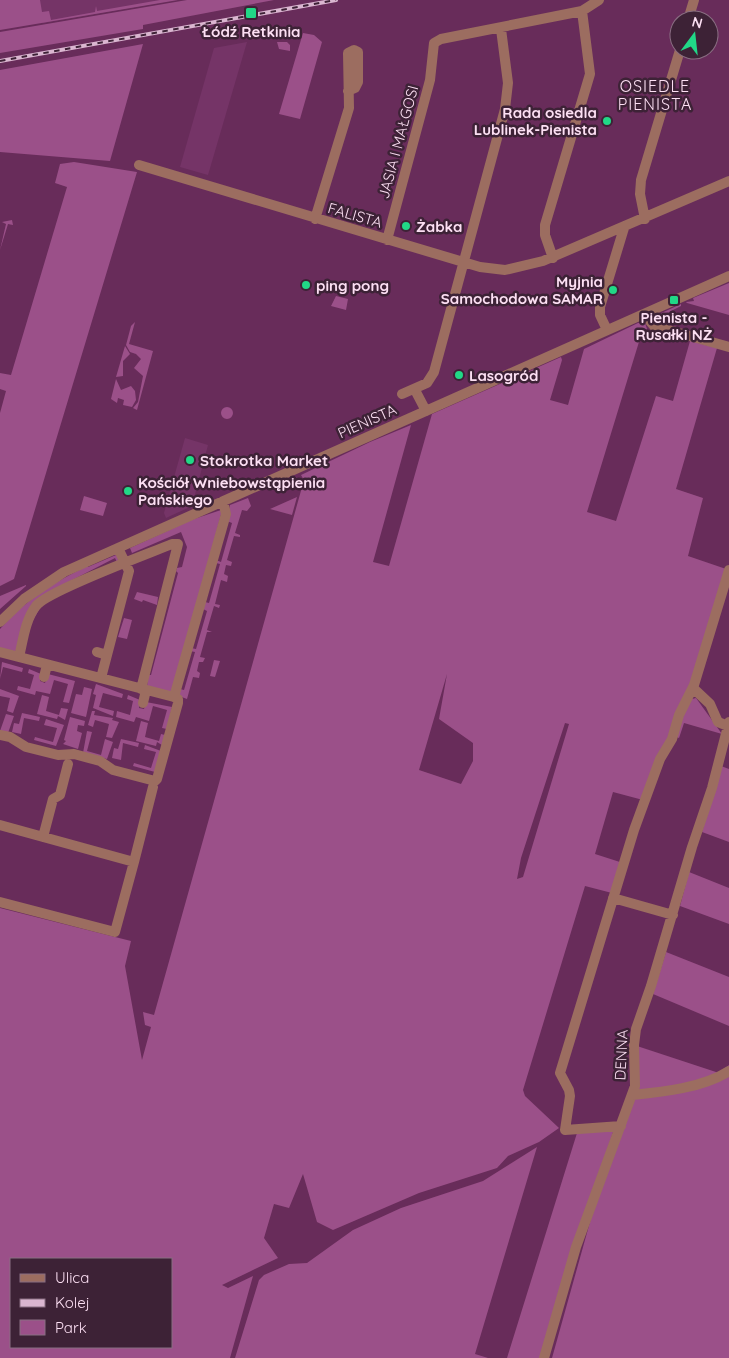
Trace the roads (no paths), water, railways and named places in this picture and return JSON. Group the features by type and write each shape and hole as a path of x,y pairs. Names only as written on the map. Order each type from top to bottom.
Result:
{"street":[{"path":"402,394 415,390 427,383 434,372 462,262 508,100 508,83 501,29 582,11 599,0"},
{"path":"553,258 545,235 545,225 591,69 582,11"},
{"name":"JASIA I MAŁGOSI","path":"387,240 430,80 433,51 437,40 501,29"},
{"path":"315,219 347,113 348,54 350,50"},
{"path":"645,219 640,194 641,180 677,60"},
{"name":"FALISTA","path":"139,165 480,268 505,270 521,268 553,258 729,181"},
{"path":"608,330 600,315 600,307 624,228"},
{"name":"PIENISTA","path":"0,622 24,599 50,581 118,548 729,276"},
{"path":"644,314 654,326 729,346"},
{"path":"415,390 426,411"},
{"path":"174,697 226,514 223,501"},
{"path":"19,657 30,618 41,601 172,544 180,548 144,690 143,703"},
{"path":"101,678 102,653 128,573 118,548"},
{"path":"621,1126 565,1130 570,1090 560,1073 641,809 660,759 672,739 680,715 693,688 729,570"},
{"path":"0,652 174,697 178,699 178,703 158,778 154,781 113,770 100,761 74,754 58,755 26,747 0,735"},
{"path":"44,677 47,664"},
{"path":"693,688 710,704 718,722 728,724"},
{"name":"DENNA","path":"544,1358 576,1247 632,1096 636,1071 634,1045 636,1029 652,986 692,847 712,788 728,724"},
{"path":"43,837 53,799 60,795 68,764"},
{"path":"0,902 115,932 153,787"},
{"path":"0,825 134,862"},
{"path":"613,898 673,915"},
{"path":"632,1096 719,1078 729,1071"}],"railway":[{"path":"0,61 336,0"}],"place":[{"name":"Łódź Retkinia","path":"251,13"},
{"name":"Rada osiedla Lublinek-Pienista","path":"607,121"},
{"name":"Żabka","path":"406,226"},
{"name":"ping pong","path":"306,285"},
{"name":"Myjnia Samochodowa SAMAR","path":"613,290"},
{"name":"Pienista - Rusałki NŻ","path":"674,300"},
{"name":"Lasogród","path":"459,375"},
{"name":"Stokrotka Market","path":"190,460"},
{"name":"Kościół Wniebowstąpienia Pańskiego","path":"128,491"}],"district":[{"name":"OSIEDLE PIENISTA","path":"655,95"}]}
